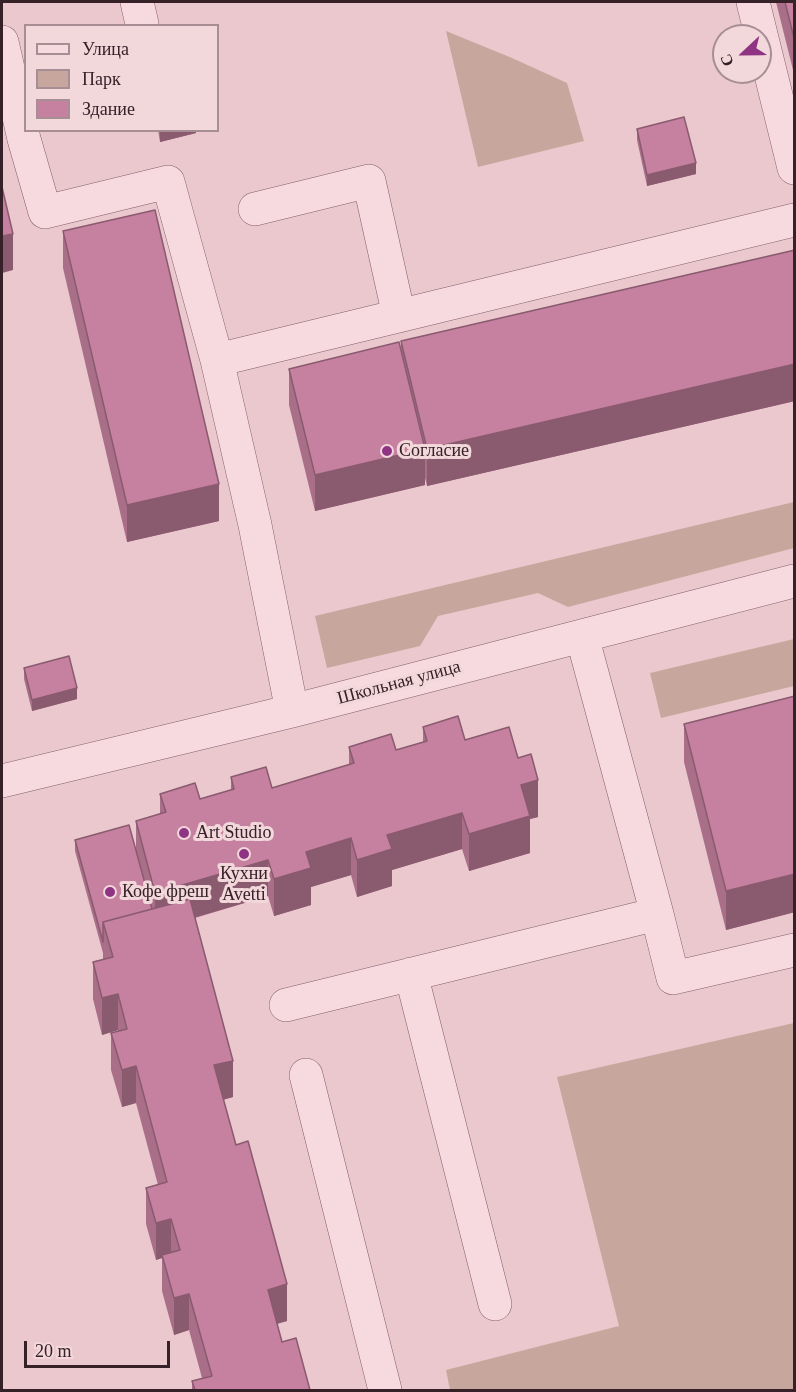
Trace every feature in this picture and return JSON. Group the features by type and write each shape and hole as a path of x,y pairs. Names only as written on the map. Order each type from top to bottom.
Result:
{"street":[{"path":"753,2 795,168"},
{"path":"2,42 24,140 45,212 168,182 217,360 255,525 292,711"},
{"path":"255,209 369,181 399,316"},
{"path":"217,360 795,220"},
{"name":"Школьная улица","path":"2,781 292,711 795,581"},
{"path":"582,636 673,978 795,950"},
{"path":"286,1005 657,914"},
{"path":"411,974 495,1304"},
{"path":"306,1076 385,1390"}],"green space":[{"path":"446,31 567,83 584,141 478,167"},
{"path":"794,502 794,548 568,607 538,593 438,616 420,646 327,668 315,616"},
{"path":"794,639 794,686 661,718 650,673"},
{"path":"794,1023 794,1390 450,1390 446,1370 619,1326 557,1077"}],"building":[{"path":"785,2 795,2 795,42"},
{"path":"684,117 696,163 647,175 637,129"},
{"path":"2,187 13,234 2,236"},
{"path":"155,210 219,484 127,505 63,231"},
{"path":"795,250 795,364 427,449 401,341"},
{"path":"399,342 425,449 315,475 289,369"},
{"path":"69,656 77,688 32,700 24,668"},
{"path":"795,696 795,874 726,891 684,724"},
{"path":"458,716 465,740 509,727 518,758 531,754 538,780 521,785 530,816 469,834 462,813 387,835 392,849 357,860 351,838 306,852 311,868 274,879 268,860 155,893 136,821 166,812 160,794 195,783 200,799 234,789 231,777 266,767 272,788 354,763 349,747 391,734 396,750 427,741 423,727"},
{"path":"129,825 152,909 103,922 103,942 75,840"},
{"path":"190,899 233,1061 214,1065 236,1145 248,1141 287,1284 268,1290 282,1342 296,1338 310,1390 195,1390 192,1381 212,1376 189,1294 174,1298 162,1255 180,1250 171,1219 156,1223 146,1188 167,1182 136,1066 122,1070 111,1033 127,1029 118,994 102,998 93,962 113,957 103,922"}],"place":[{"name":"Согласие","path":"387,451"},
{"name":"Art Studio","path":"184,833"},
{"name":"Кухни Avetti","path":"244,854"},
{"name":"Кофе фреш","path":"110,892"}]}
